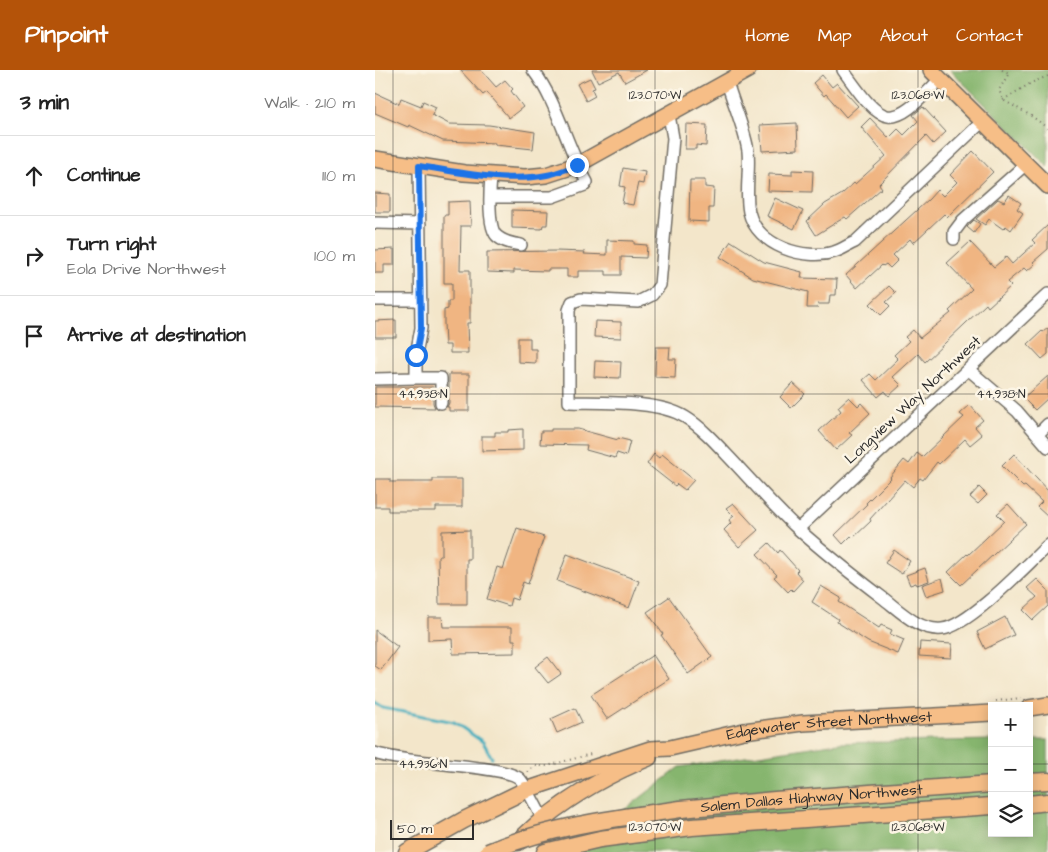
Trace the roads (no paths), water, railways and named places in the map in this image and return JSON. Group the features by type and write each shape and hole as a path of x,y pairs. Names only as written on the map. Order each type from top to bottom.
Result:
{"highway":[{"path":"1033,782 1048,781"},
{"name":"Salem Dallas Highway Northwest","path":"488,852 539,834 619,817 784,799 988,784"},
{"path":"407,852 441,832 526,790"},
{"path":"1033,804 1048,802"},
{"name":"Salem Dallas Highway Northwest","path":"545,852 576,844 627,835 692,827 988,806"},
{"path":"507,852 543,819"}],"main road":[{"path":"375,158 491,176 525,178 546,175 577,165 748,70"},
{"path":"936,74 1048,186"},
{"path":"1033,707 1048,705"},
{"name":"Edgewater Street Northwest","path":"526,790 650,749 670,748 744,731 803,723 988,713"},
{"name":"Edgewater Street Northwest","path":"543,819 569,798 597,782 670,748"}],"street":[{"path":"843,70 874,110 889,117 903,114 911,108 936,74"},
{"path":"490,197 552,197 585,185 587,182 577,165 538,72"},
{"path":"727,82 747,150 749,214 754,224 770,242 805,254 819,255 835,252 855,242 983,121"},
{"path":"669,114 673,138 660,285 652,296 638,302 581,299 572,302 569,310 569,402 652,406 684,416 711,438 797,528 857,578 925,628 943,629 960,623 977,610 1048,545"},
{"path":"954,239 954,232 963,220 1026,164"},
{"path":"416,378 416,355 421,328 419,166"},
{"path":"491,176 490,197 493,232 497,237 521,245"},
{"path":"375,223 420,224"},
{"name":"Longview Way Northwest","path":"797,528 1048,294"},
{"path":"375,300 421,300"},
{"path":"968,369 1011,405 1048,447"},
{"path":"375,379 441,378 441,403"},
{"path":"1038,434 1048,424"},
{"path":"376,756 479,768 511,774 518,777 543,819"}],"waterway":[{"path":"375,703 383,708 454,722 483,742 492,758"}]}
